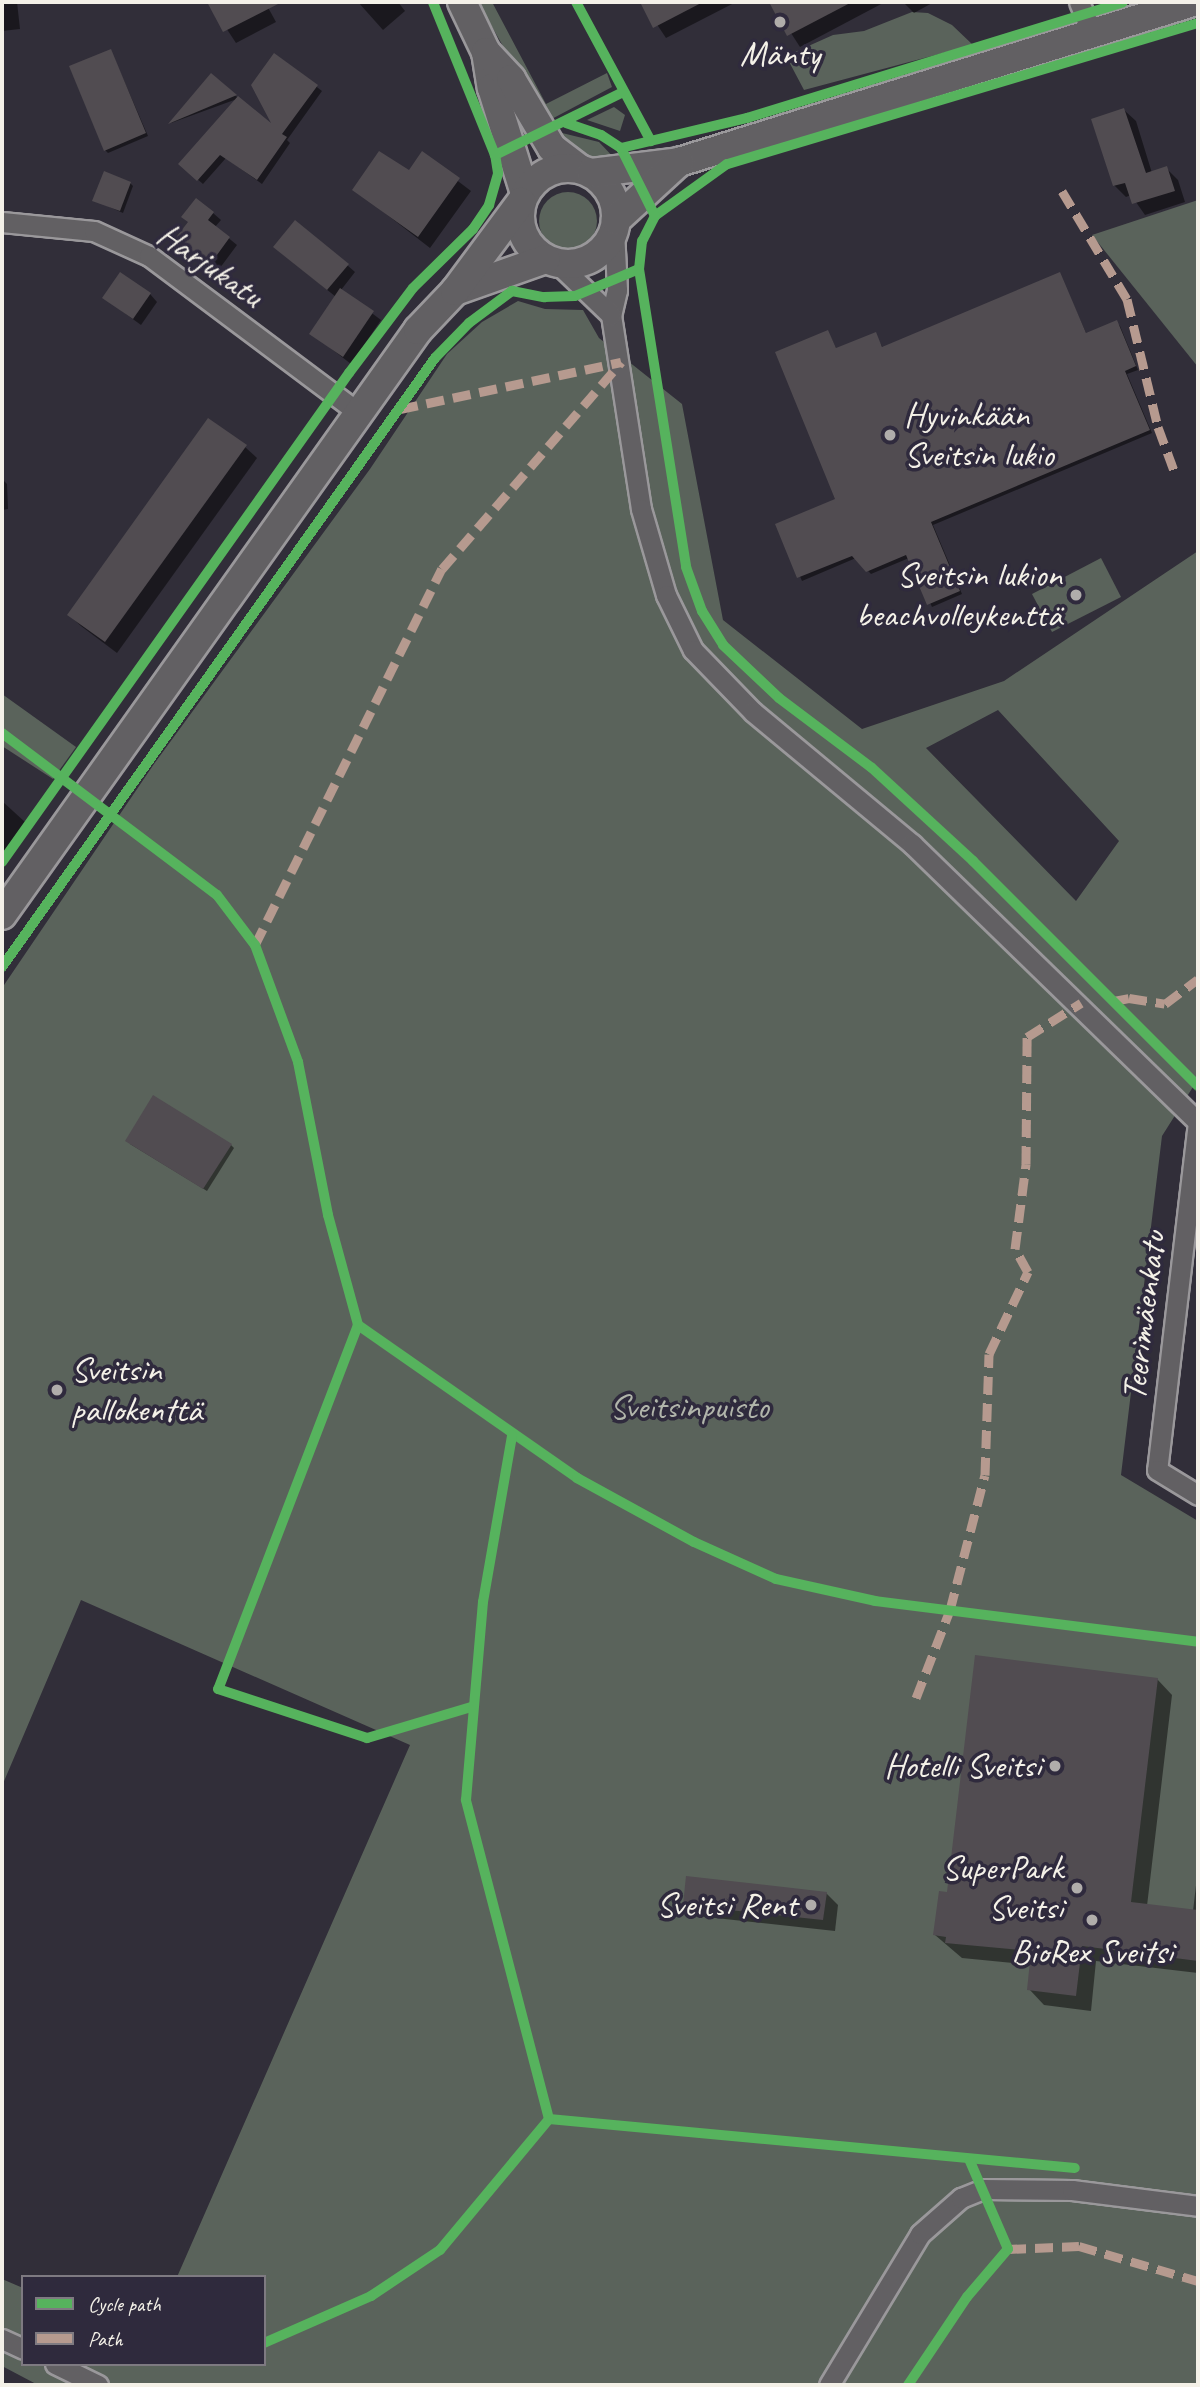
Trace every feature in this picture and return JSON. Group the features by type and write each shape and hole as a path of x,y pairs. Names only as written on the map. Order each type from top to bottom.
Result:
{"street":[{"path":"462,2 486,52 492,88 523,198 519,216 526,241 611,316"},
{"path":"1079,2 1092,33"},
{"path":"2,915 418,330 455,291 523,198 548,171 586,171 679,163 1194,2"},
{"path":"486,52 511,79 552,148 586,171 610,193 615,225"},
{"path":"455,291 551,261 571,264 597,254 615,225 679,163"},
{"name":"Harjukatu","path":"2,222 34,222 94,231 149,256 360,414"},
{"name":"Teerimäenkatu","path":"615,225 617,290 611,316 653,556 693,650 753,712 836,777 922,853 1198,1122 1157,1470 1198,1495"},
{"path":"830,2385 920,2234 961,2198 983,2189 1072,2190 1198,2206"},
{"path":"2,2339 21,2348"},
{"path":"59,2366 98,2385"}],"green space":[{"path":"478,2 492,2 546,104 607,73 612,87 546,122"},
{"path":"912,12 928,13 952,25 973,45 804,90 786,56 833,35 864,31"},
{"path":"614,107 625,115 620,131 587,120"},
{"path":"562,133 599,142 616,160 585,159 555,136"},
{"path":"562,192 574,192 589,200 597,215 597,227 589,242 574,250 562,250 547,242 539,227 539,215 547,200"},
{"path":"1198,200 1198,367 1092,235"},
{"name":"Sveitsinpuisto","path":"518,301 545,309 583,310 599,338 682,404 723,620 862,729 1004,681 1198,551 1198,1079 1162,1136 1121,1475 1198,1521 1198,2385 38,2385 2,2366 2,2279 21,2287 21,2366 266,2366 266,2275 178,2275 410,1745 81,1600 2,1786 2,988 154,764 370,469 447,354 482,322","holes":["998,710 1119,841 1076,901 926,748"]},
{"name":"Sveitsin lukion beachvolleykenttä","path":"1101,558 1121,597 1052,632 1032,594"},
{"path":"2,694 76,747 53,779 2,746"}],"building":[{"path":"207,2 282,2 223,32"},
{"path":"640,2 703,2 653,28"},
{"path":"769,2 852,2 787,36"},
{"path":"111,49 146,133 104,151 69,66"},
{"path":"274,53 318,85 282,134 287,137 257,180 220,155 197,181 178,164 238,96 271,123 251,85"},
{"path":"211,73 237,95 168,124"},
{"path":"1124,108 1146,173 1167,166 1175,191 1132,204 1125,183 1113,186 1091,119"},
{"path":"379,151 409,170 422,151 460,178 418,237 352,190"},
{"path":"104,171 131,182 120,211 92,201"},
{"path":"196,198 214,212 208,220 230,237 209,266 174,240 188,222 181,217"},
{"path":"295,220 349,264 327,290 273,247"},
{"path":"120,272 151,293 133,319 102,298"},
{"name":"Hyvinkään Sveitsin lukio","path":"1060,272 1086,333 1117,320 1136,366 1125,371 1150,430 931,522 960,591 927,605 906,555 866,572 852,556 797,578 775,524 835,499 775,352 828,330 836,348 876,332 882,347"},
{"path":"340,288 374,311 343,357 309,334"},
{"path":"208,418 247,445 105,642 67,615"},
{"path":"153,1095 232,1144 203,1189 125,1141"},
{"name":"Hotelli Sveitsi","path":"975,1655 1158,1678 1131,1902 1198,1910 1198,1961 1082,1946 1076,1996 1027,1990 1031,1951 945,1943 946,1937 933,1935 939,1891 947,1892"},
{"path":"686,1876 827,1892 823,1920 683,1905"}],"marked path":[{"path":"1062,191 1127,299 1158,427 1176,476"},
{"path":"400,409 621,362"},
{"path":"255,945 442,569 621,362"},
{"path":"1114,1001 1129,998 1165,1004 1198,979"},
{"path":"916,1698 950,1610 985,1475 989,1354 1028,1272 1015,1249 1026,1164 1027,1037 1081,1003"},
{"path":"1008,2249 1079,2246 1198,2281"}],"cycle path":[{"path":"2,862 349,373 413,288 473,229 489,205 498,173 495,155 433,2"},
{"path":"576,2 651,141"},
{"path":"621,148 747,118 1123,2"},
{"path":"1198,23 727,164 655,216 642,241 639,269 686,567 702,611 723,645 779,698 872,768 973,861 1198,1086"},
{"path":"495,155 623,92"},
{"path":"566,123 601,135 621,148 655,216"},
{"path":"2,967 435,358 469,323 512,291 544,297 575,296 639,269"},
{"path":"2,733 217,895 255,945 298,1062 328,1215 358,1325 577,1478 694,1542 776,1579 875,1601 1198,1642"},
{"path":"358,1325 218,1689 367,1738 471,1707"},
{"path":"266,2342 371,2296 440,2250 549,2119 466,1800 483,1602 512,1436"},
{"path":"549,2119 1075,2168"},
{"path":"908,2385 967,2297 1008,2249 970,2161"}],"place":[{"name":"Mänty","path":"780,22"},
{"name":"Hyvinkään Sveitsin lukio","path":"890,435"},
{"name":"Sveitsin lukion beachvolleykenttä","path":"1076,595"},
{"name":"Sveitsin pallokenttä","path":"57,1390"},
{"name":"Hotelli Sveitsi","path":"1055,1766"},
{"name":"SuperPark Sveitsi","path":"1077,1888"},
{"name":"Sveitsi Rent","path":"811,1905"},
{"name":"BioRex Sveitsi","path":"1092,1920"}]}
